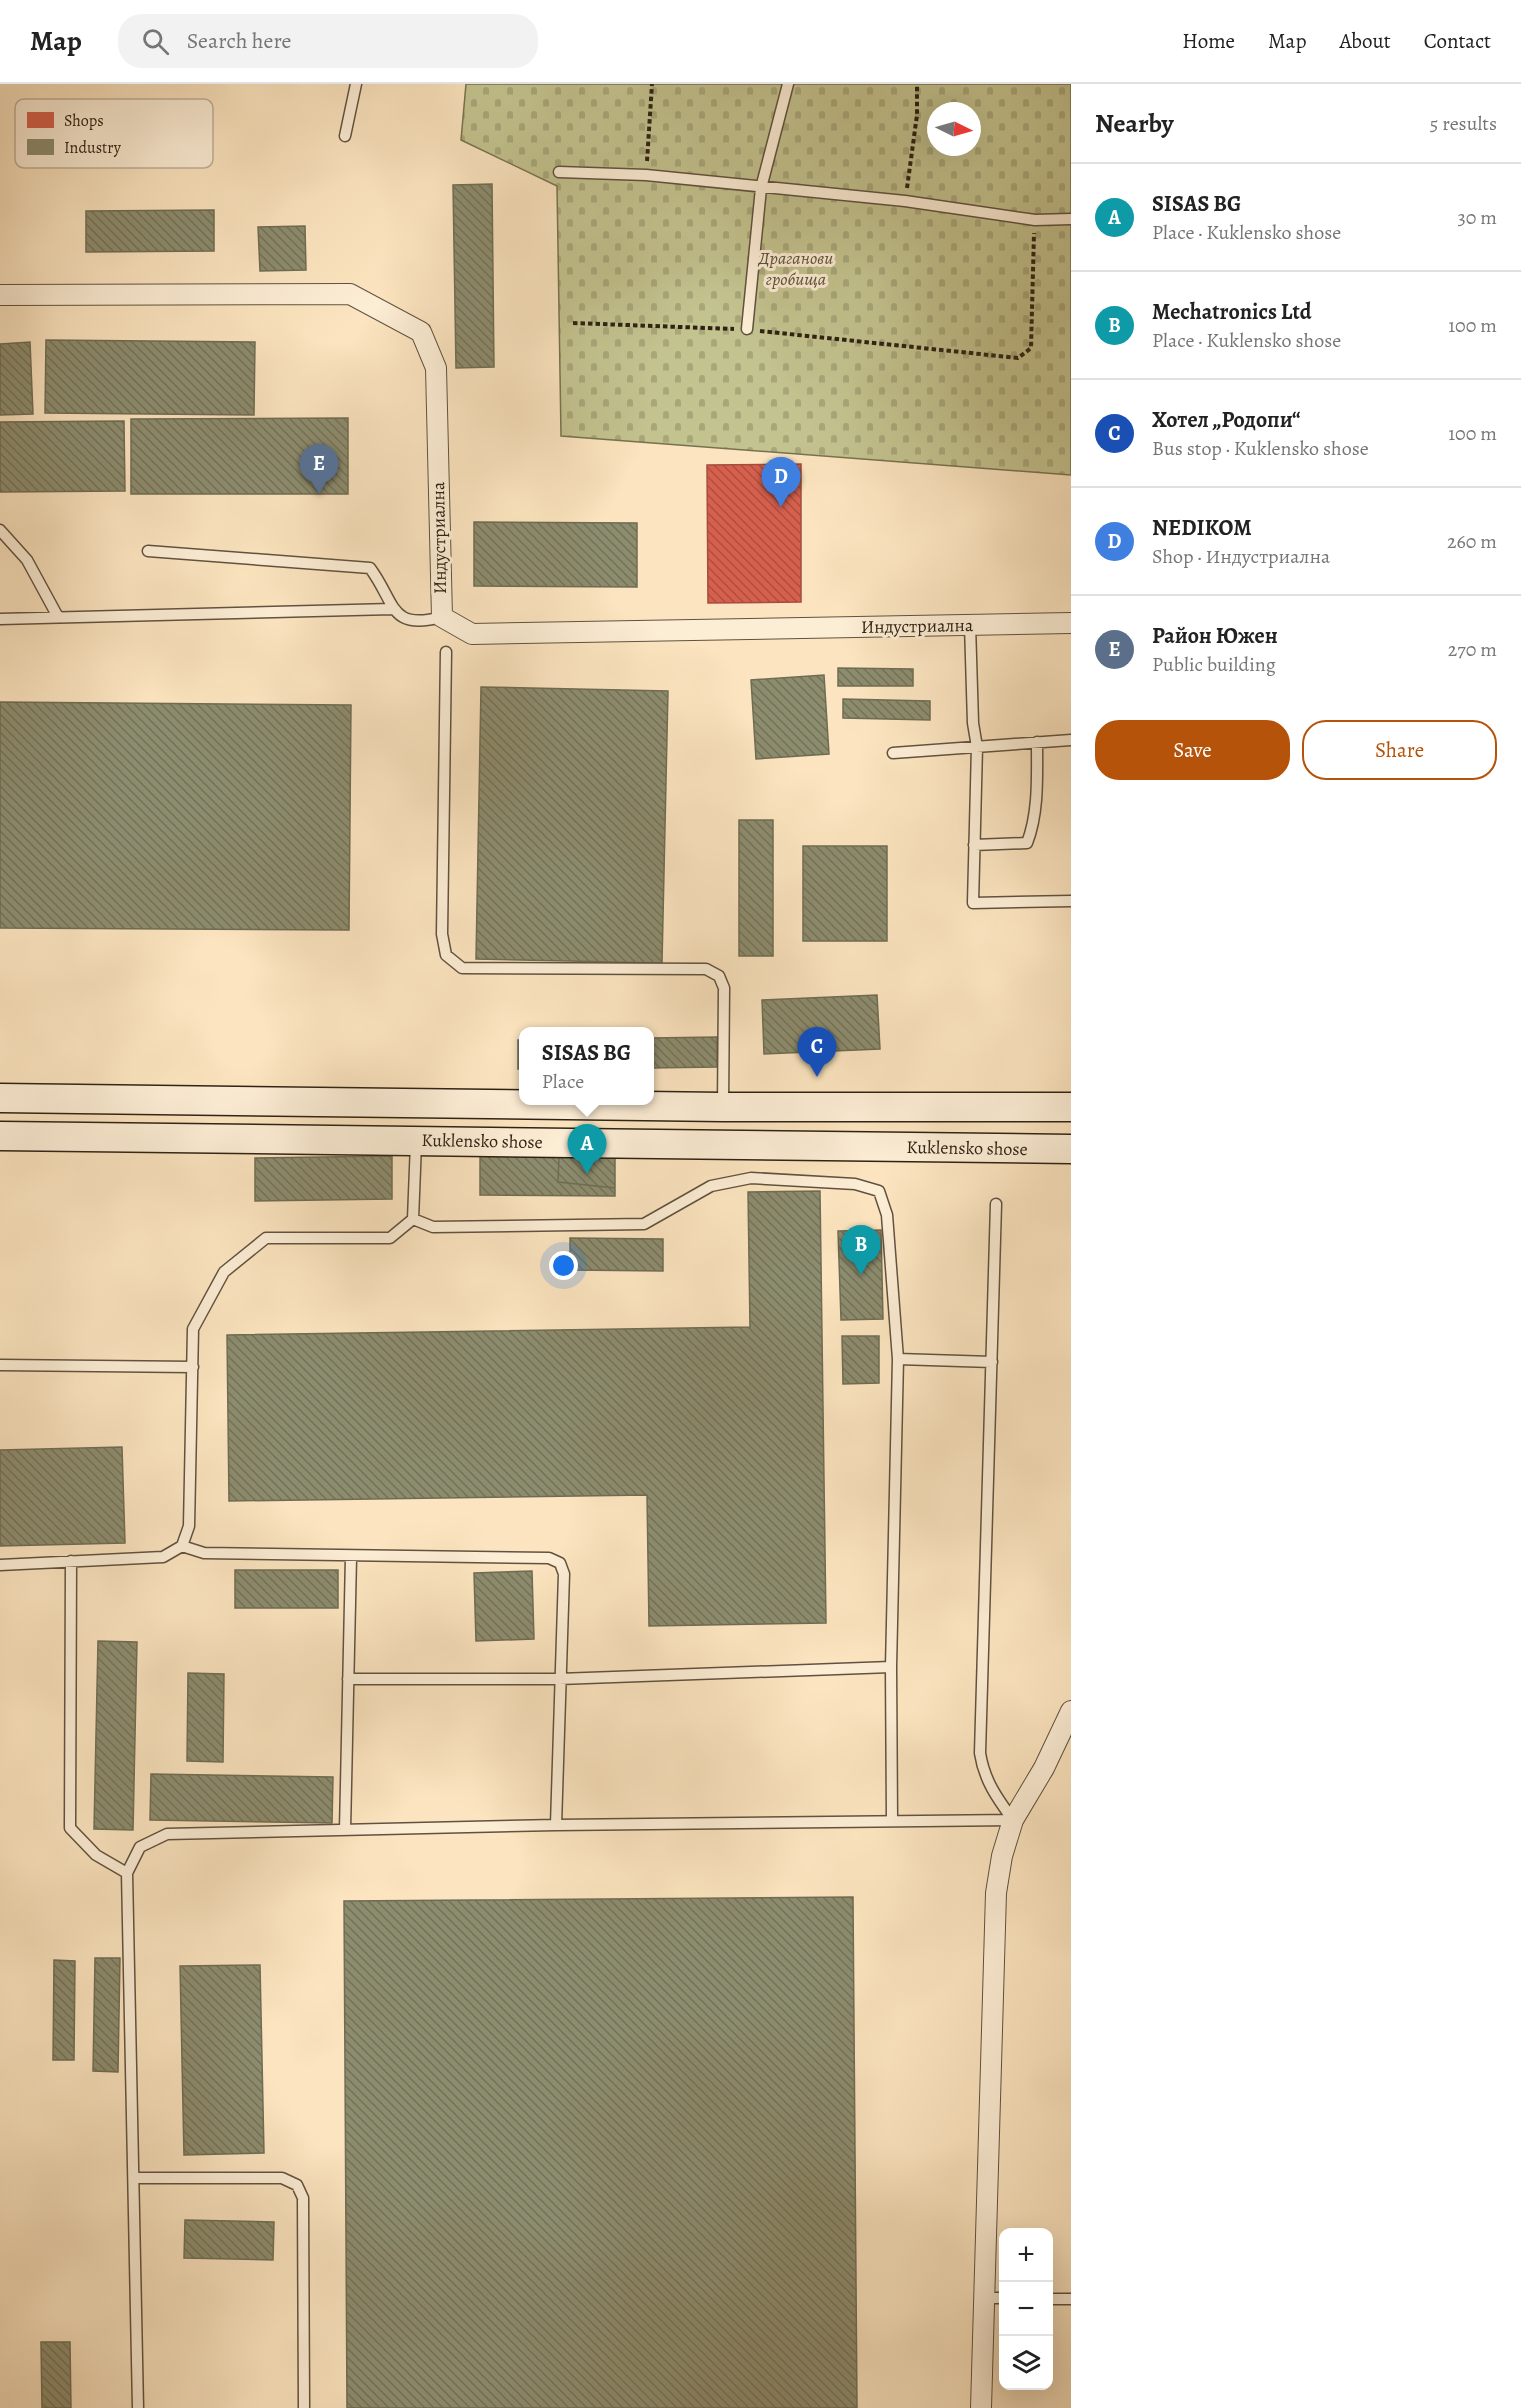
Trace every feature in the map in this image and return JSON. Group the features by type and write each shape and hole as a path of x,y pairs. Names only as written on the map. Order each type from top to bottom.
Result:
{"main road":[{"name":"Kuklensko shose","path":"0,1098 519,1104"},
{"name":"Kuklensko shose","path":"562,1105 1071,1107"},
{"name":"Kuklensko shose","path":"0,1136 1071,1149"}],"street":[{"name":"Индустриална","path":"0,295 350,294 422,332 436,368 442,618 472,634 1071,623"},
{"path":"981,2408 996,1893 1002,1856 1012,1820 1044,1768 1071,1711"}],"lane":[{"path":"345,136 356,84"},
{"path":"747,329 761,188 788,84"},
{"path":"559,172 646,175 905,201 1035,220 1071,219"},
{"path":"0,530 27,560 58,617"},
{"path":"147,551 370,568 384,586 392,609 409,622 424,622 442,618"},
{"path":"0,619 392,609"},
{"path":"970,625 973,723 977,747 973,903 1071,901"},
{"path":"446,652 442,934 446,955 462,968 706,969 719,976 724,988 723,1107"},
{"path":"892,753 1071,740"},
{"path":"974,845 1027,843 1032,831 1037,742"},
{"path":"0,1565 163,1557 182,1546 189,1526 194,1329 224,1272 266,1238 390,1238 413,1219 416,1140"},
{"path":"413,1219 434,1227 644,1224 711,1186 751,1179 855,1184 879,1191 887,1215 898,1359 891,1667 892,1820"},
{"path":"996,1203 980,1753 983,1771 992,1791 1012,1820"},
{"path":"898,1359 992,1362"},
{"path":"0,1365 192,1367"},
{"path":"182,1546 204,1553 351,1557 549,1558 560,1563 564,1574 555,1825"},
{"path":"345,1830 351,1557"},
{"path":"71,1561 70,1828 96,1855 128,1874"},
{"path":"348,1679 560,1679 891,1667"},
{"path":"138,2408 128,1874 140,1847 167,1834 555,1825 1012,1820"},
{"path":"134,2178 282,2178 297,2185 303,2199 304,2408"},
{"path":"983,2298 999,2298"},
{"path":"1053,2299 1071,2299"}],"path":[{"path":"646,175 652,84"},
{"path":"905,201 917,115 917,84"},
{"path":"573,323 747,329 1018,358 1031,348 1035,220"}],"green space":[{"name":"Драганови гробища","path":"466,84 1071,84 1071,475 561,436 557,186 461,140"}],"building: Shops":[{"path":"801,464 801,602 708,603 707,465"}],"building: Industry":[{"path":"492,184 494,367 456,368 453,185"},
{"path":"214,210 214,251 86,252 86,211"},
{"path":"305,226 306,270 260,271 258,227"},
{"path":"46,340 255,342 254,415 45,413"},
{"path":"30,342 33,414 0,415 0,344"},
{"path":"348,418 348,494 131,494 131,419"},
{"path":"124,421 125,491 0,492 0,422"},
{"path":"474,522 637,523 637,587 474,586"},
{"path":"838,668 913,669 913,686 838,686"},
{"path":"824,675 829,754 756,759 751,680"},
{"path":"481,687 668,691 662,963 476,959"},
{"path":"843,699 930,701 930,720 843,718"},
{"path":"0,702 351,705 349,930 0,928"},
{"path":"739,820 773,820 773,956 739,956"},
{"path":"803,846 887,846 887,941 803,941"},
{"path":"877,995 880,1049 764,1054 762,1000"},
{"path":"717,1037 717,1067 654,1068 654,1038"},
{"path":"518,1040 519,1040 519,1069"},
{"path":"480,1155 615,1155 615,1196 480,1195"},
{"path":"615,1155 615,1188 558,1182 559,1157"},
{"path":"392,1156 392,1199 255,1201 255,1158"},
{"path":"820,1191 826,1623 649,1626 647,1495 229,1501 227,1335 750,1327 748,1192"},
{"path":"881,1230 883,1319 841,1320 838,1231"},
{"path":"570,1238 663,1239 663,1271 570,1270"},
{"path":"842,1336 879,1336 879,1383 843,1384"},
{"path":"122,1447 125,1543 0,1546 0,1450"},
{"path":"235,1570 338,1570 338,1608 235,1608"},
{"path":"532,1571 534,1639 476,1641 474,1573"},
{"path":"98,1641 137,1642 133,1830 94,1829"},
{"path":"188,1673 224,1674 223,1762 187,1761"},
{"path":"151,1774 333,1777 332,1823 150,1820"},
{"path":"853,1897 857,2408 347,2408 344,1901"},
{"path":"95,1958 120,1958 118,2072 93,2071"},
{"path":"54,1960 75,1961 74,2060 53,2060"},
{"path":"260,1965 264,2153 184,2155 180,1966"},
{"path":"185,2220 274,2222 273,2260 184,2258"},
{"path":"41,2342 70,2342 71,2408 42,2408"}],"place":[{"name":"Район Южен","path":"319,494"},
{"name":"NEDIKOM","path":"781,507"},
{"name":"Хотел „Родопи“","path":"817,1077"},
{"name":"SISAS BG","path":"587,1174"},
{"name":"Mechatronics Ltd","path":"861,1275"}]}
